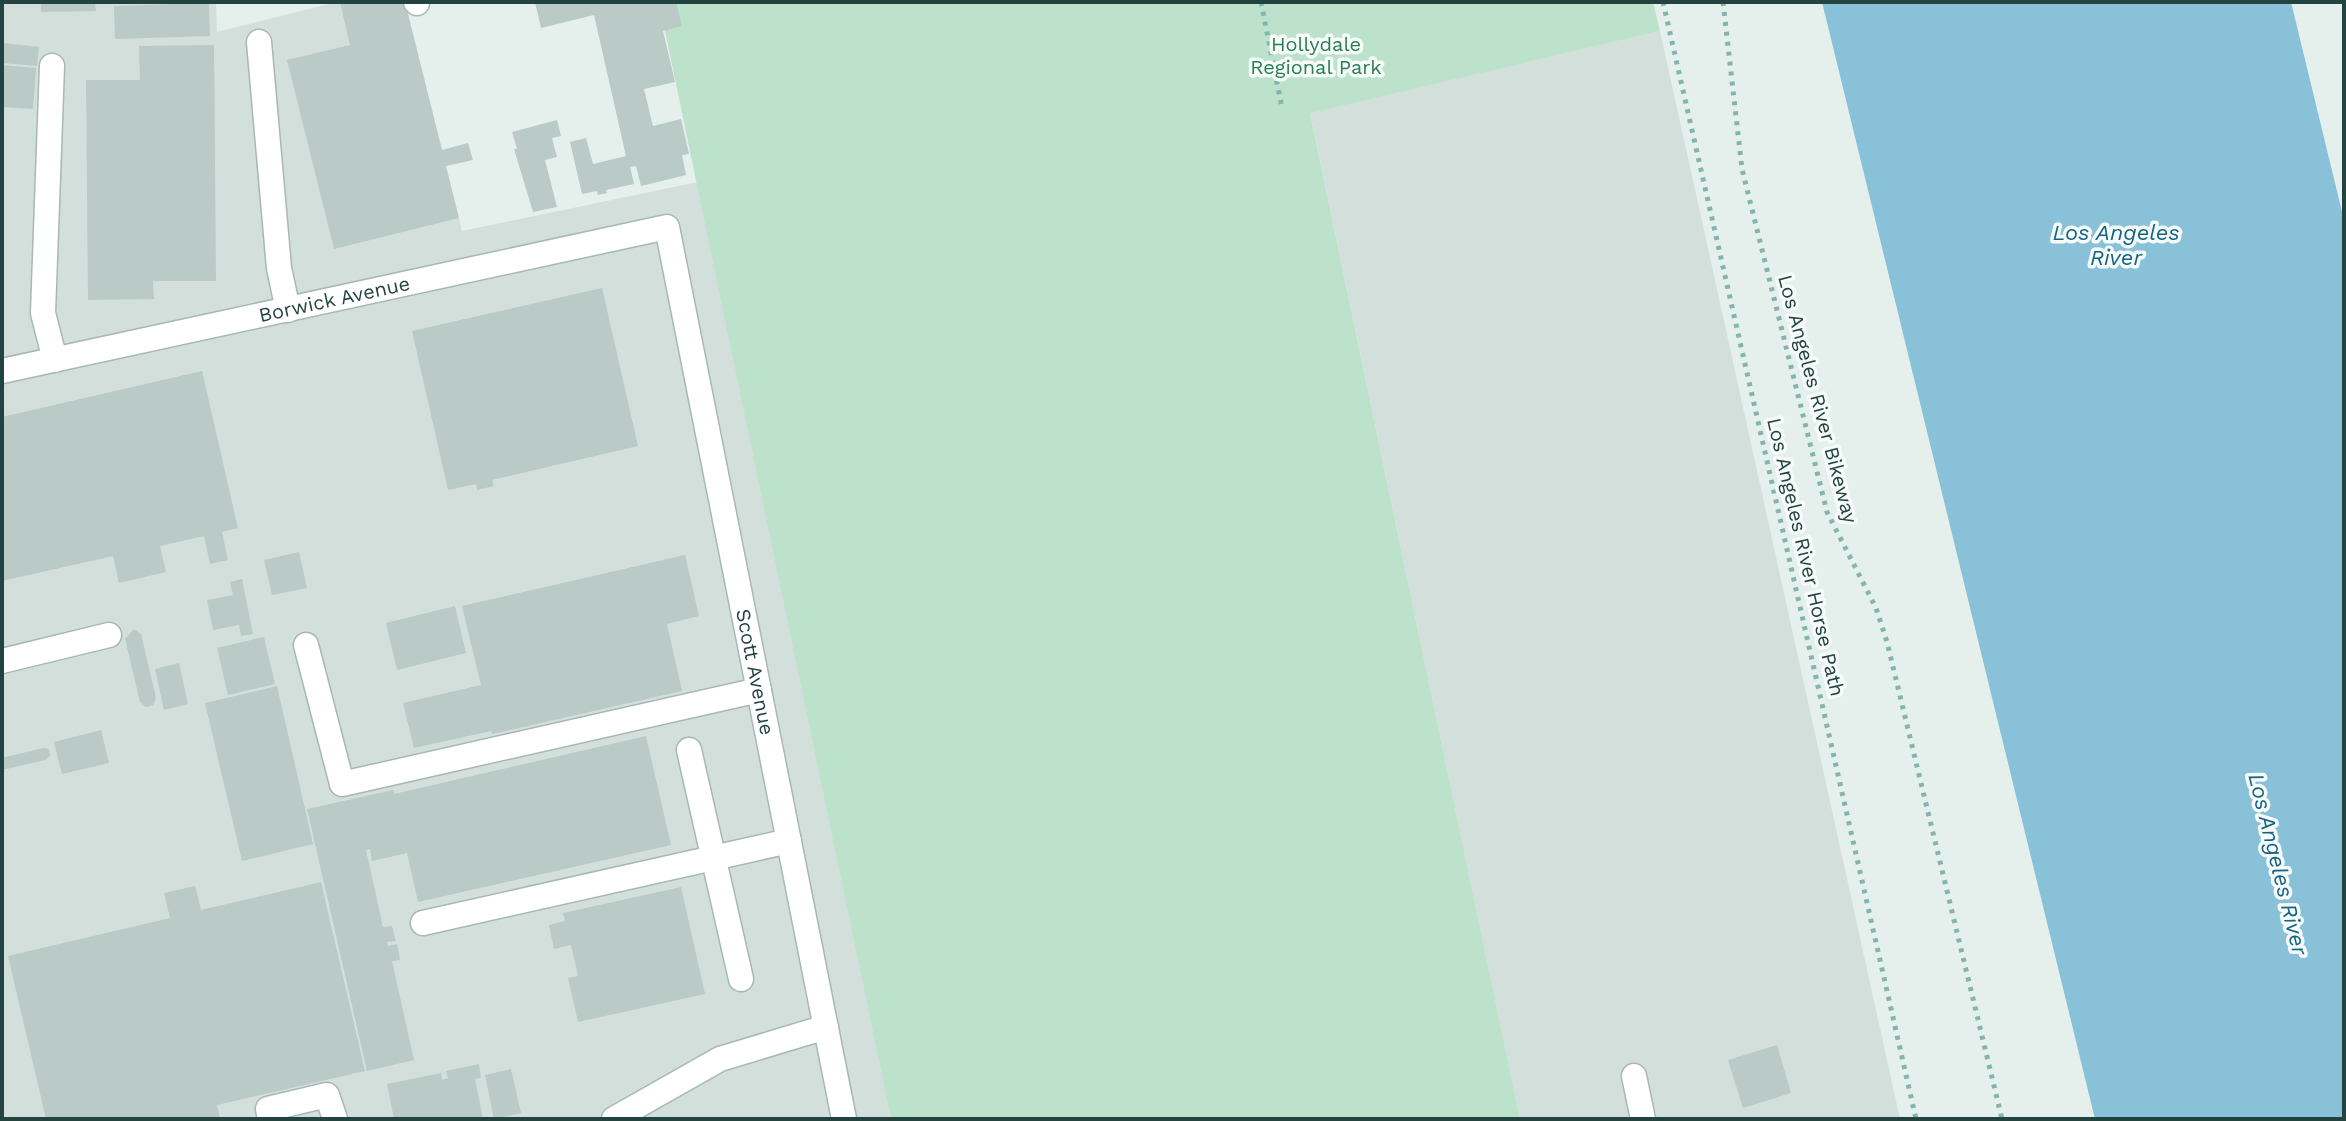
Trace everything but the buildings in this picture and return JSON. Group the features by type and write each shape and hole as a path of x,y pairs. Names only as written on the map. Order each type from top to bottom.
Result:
{"street":[{"path":"259,42 279,268 288,310"},
{"path":"52,66 43,313 55,360"},
{"name":"Borwick Avenue","path":"2,371 667,227"},
{"name":"Scott Avenue","path":"667,227 844,1119"},
{"path":"2,661 109,635"},
{"path":"306,645 342,784 759,690"},
{"path":"689,750 741,979"},
{"path":"423,923 789,841"},
{"path":"614,1119 720,1059 826,1027"},
{"path":"1634,1076 1643,1119"},
{"path":"270,1119 268,1109 327,1095 335,1119"}],"path":[{"path":"1261,2 1282,108"},
{"name":"Los Angeles River Horse Path","path":"1663,2 1916,1119"},
{"name":"Los Angeles River Bikeway","path":"1723,2 1742,169 1824,497 1835,532 1876,608 1887,642 2002,1119"}],"shaded area":[{"path":"2,2 216,2 217,32 337,2 405,2 462,231 698,182 891,1119 2,1119"},
{"path":"1660,31 1900,1119 1520,1119 1310,112"}],"green space":[{"name":"Hollydale Regional Park","path":"659,2 1653,2 1660,31 1310,113 1520,1119 891,1119"}],"water":[{"name":"Los Angeles River","path":"1822,2 2291,2 2344,220 2344,1119 2095,1119"}]}
